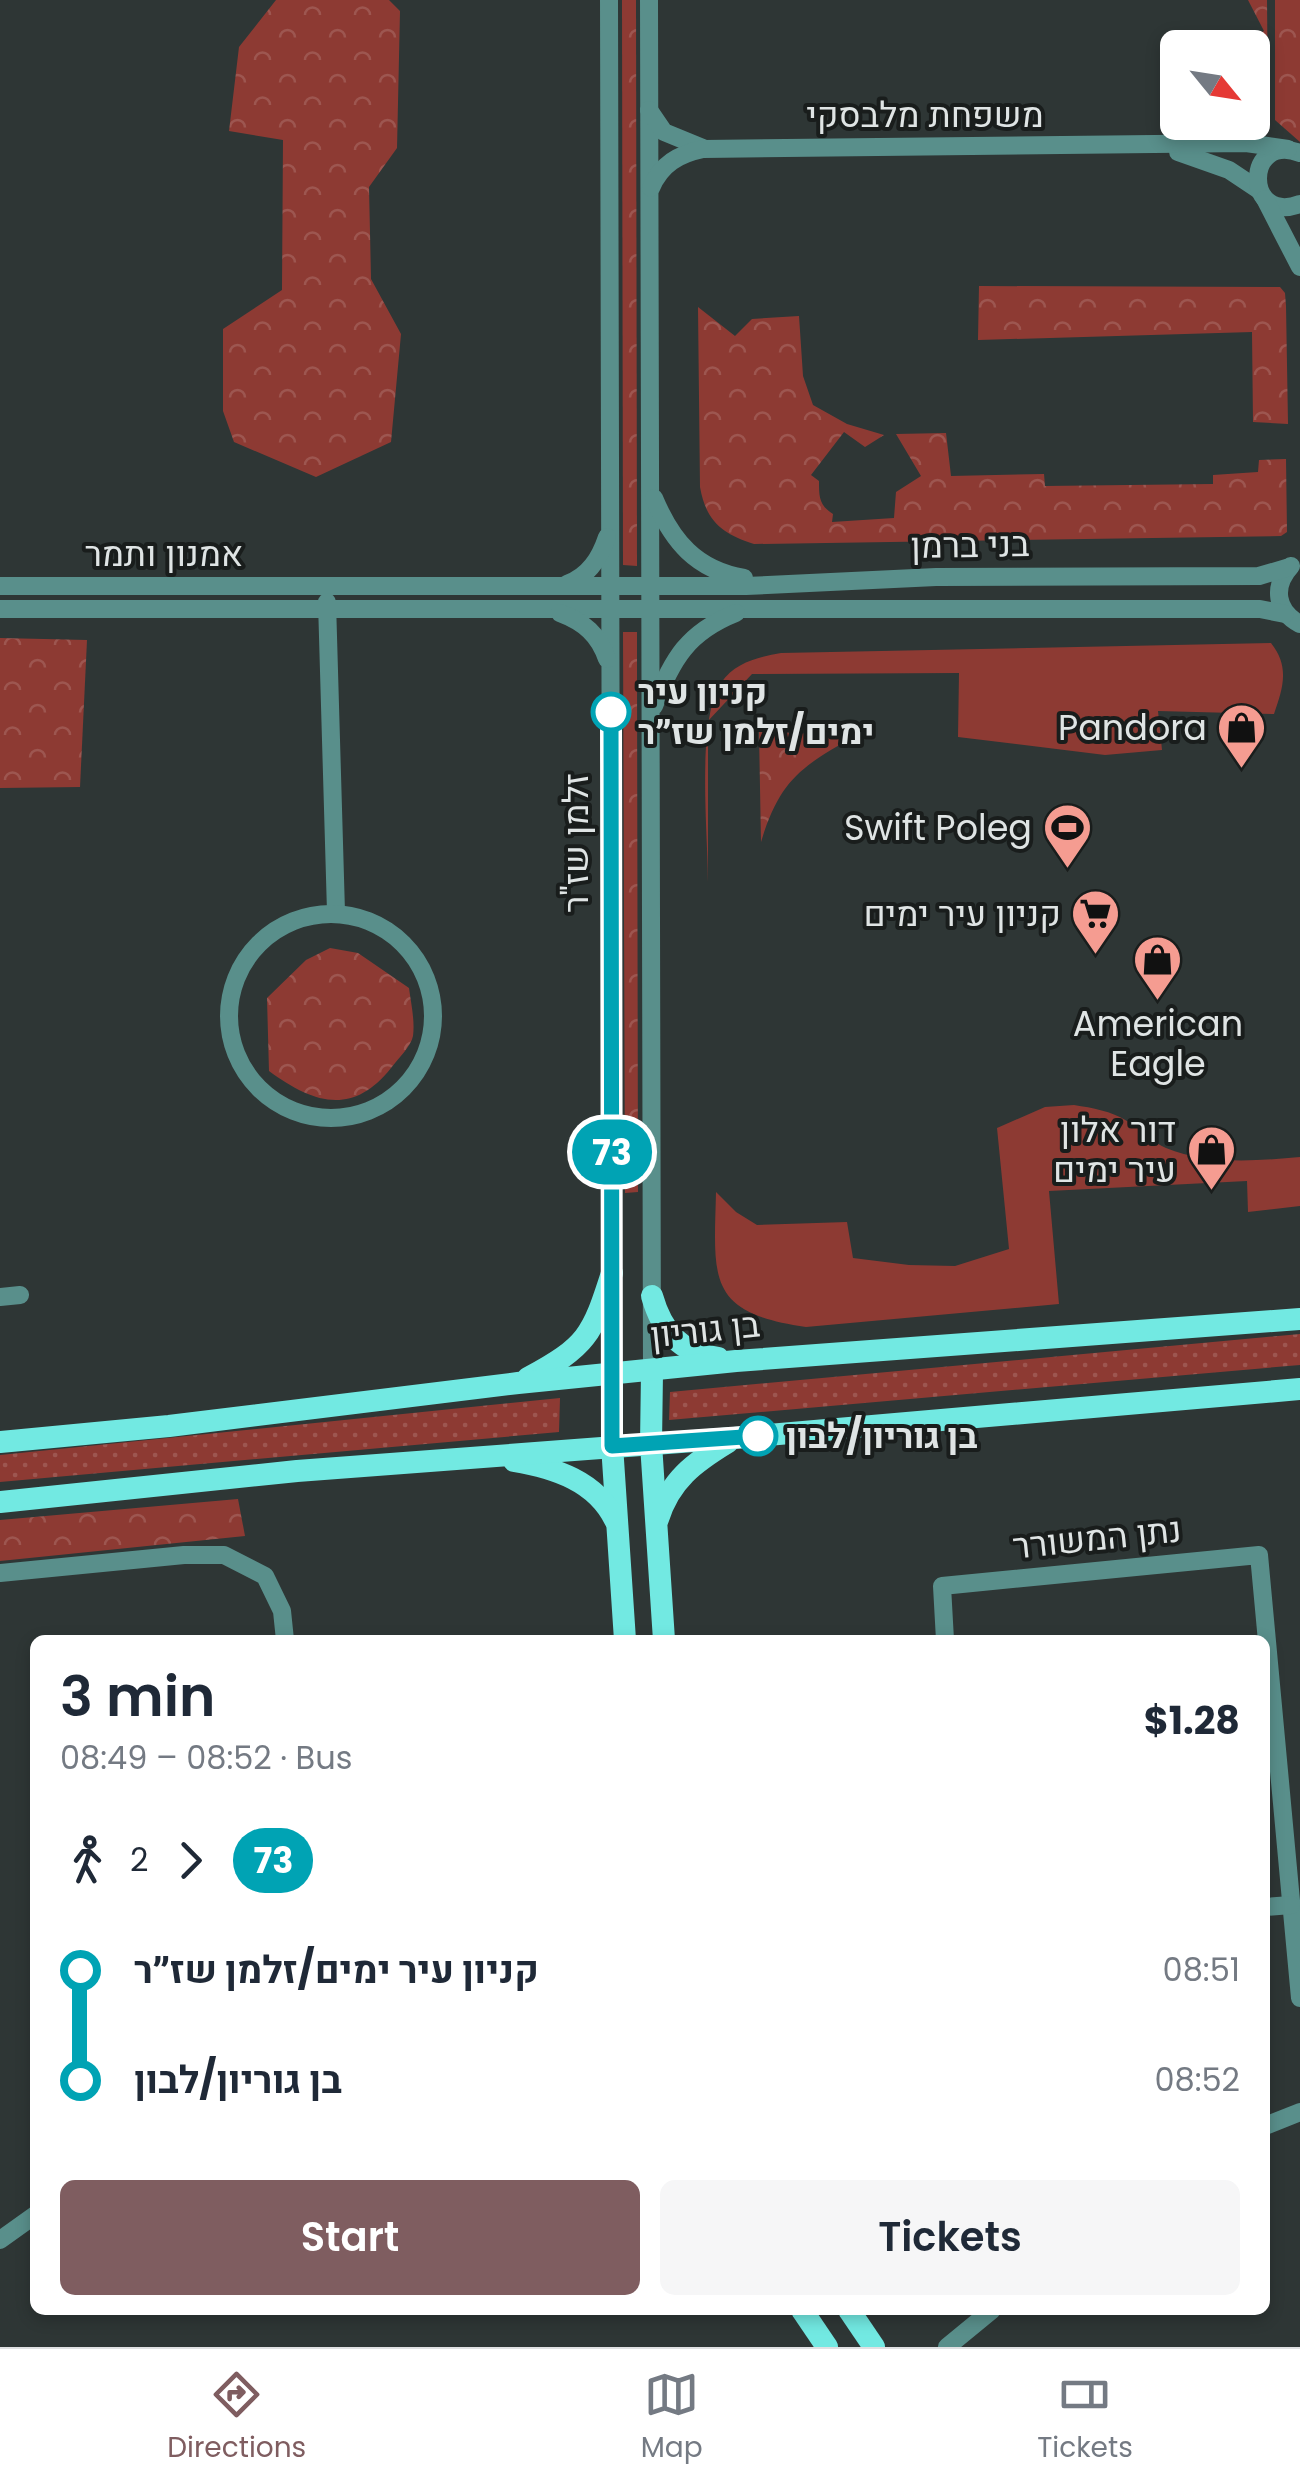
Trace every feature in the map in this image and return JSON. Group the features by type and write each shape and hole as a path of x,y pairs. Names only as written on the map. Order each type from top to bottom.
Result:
{"main road":[{"path":"518,1383 567,1357 582,1344 593,1328 612,1273"},
{"path":"652,1296 660,1322 678,1342 706,1357 736,1361"},
{"name":"בן גוריון","path":"0,1442 736,1361 1300,1320"},
{"path":"652,1372 651,1444 664,1635"},
{"name":"זלמן שז\"ר","path":"612,1374 616,1523 626,1635"},
{"path":"0,1502 297,1471 734,1438 1300,1388"},
{"path":"656,1527 668,1493 679,1478 734,1438"},
{"path":"486,1456 562,1473 599,1496 616,1523"},
{"path":"805,2315 822,2342"},
{"path":"852,2315 874,2347"}],"street":[{"name":"זלמן שז\"ר","path":"609,0 612,1374"},
{"path":"649,0 652,1372"},
{"name":"משפחת מלבסקי","path":"650,110 664,132 703,148"},
{"name":"משפחת מלבסקי","path":"650,193 662,168 684,153 703,148 1246,144 1294,151"},
{"name":"משפחת מלבסקי","path":"1148,146 1209,160 1262,194"},
{"path":"1294,151 1278,150 1260,165 1257,175 1262,194 1300,267"},
{"path":"1262,194 1283,207 1300,204"},
{"path":"650,489 673,537 699,563 742,578 805,583"},
{"path":"559,586 586,573 602,550 610,527"},
{"path":"1292,619 1278,595 1283,575 1296,562"},
{"name":"בני ברמן","path":"651,586 936,577 1260,576 1296,562"},
{"name":"אמנון ותמר","path":"0,586 651,586"},
{"path":"327,586 336,912"},
{"name":"אמנון ותמר","path":"0,609 650,610"},
{"name":"בני ברמן","path":"650,610 1260,609 1292,619"},
{"path":"550,610 585,625 596,636 611,671"},
{"path":"651,716 673,665 690,640 714,622 744,610"},
{"path":"336,912 372,921 402,941 416,958 431,990 433,1030 422,1064 404,1089 374,1110 329,1120 294,1113 251,1082 230,1039 229,1004 238,973 258,944 275,930 308,916 336,912"},
{"path":"0,1297 20,1294"},
{"path":"0,1573 184,1555 224,1556 265,1576 282,1612 284,1635"},
{"name":"נתן המשורר","path":"945,1635 942,1586 1259,1555 1264,1635"},
{"path":"1270,1729 1300,1998"},
{"path":"1270,1907 1292,1905"},
{"path":"1270,2124 1300,2112"},
{"path":"0,2240 30,2219"},
{"path":"947,2347 986,2315"}],"green space":[{"path":"276,0 389,0 400,11 397,148 369,187 371,279 401,334 391,442 316,477 234,442 223,411 223,329 282,290 283,140 229,131 239,47"},
{"path":"622,0 636,0 637,566 623,565"},
{"path":"1248,0 1267,0 1267,30 1263,30"},
{"path":"1275,0 1300,0 1300,142 1275,120"},
{"path":"979,286 1280,287 1286,306 1288,424 1253,422 1252,332 978,340"},
{"path":"698,307 735,336 752,319 799,316 803,376 813,405 847,424 884,435 865,447 844,432 811,475 819,481 821,500 833,514 832,522 894,518 896,492 921,476 896,434 946,433 951,476 1044,474 1045,486 1213,484 1213,475 1258,472 1259,460 1286,459 1287,532 1281,536 754,544 743,540 724,531 711,517 700,487"},
{"path":"623,632 637,632 638,1192 625,1193"},
{"path":"0,638 87,640 80,787 0,788"},
{"path":"1271,643 1283,669 1274,714 1158,711 1162,750 1105,755 958,737 959,673 752,674 709,720 721,683 733,670 781,653"},
{"path":"708,728 708,882 705,778"},
{"path":"759,732 857,735 796,776 776,803 761,842"},
{"path":"330,948 358,953 409,988 413,1024 410,1044 376,1084 362,1094 332,1100 301,1091 269,1071 267,998 306,960"},
{"path":"1074,1105 1115,1115 1161,1145 1198,1157 1300,1157 1300,1206 1248,1212 1247,1181 1049,1191 1059,1304 806,1327 749,1312 733,1301 723,1286 715,1247 716,1192 736,1212 757,1225 847,1222 853,1258 955,1266 1009,1249 997,1128 1045,1107"},
{"path":"1300,1334 1300,1365 669,1420 670,1392"},
{"path":"560,1398 559,1432 0,1482 0,1455"},
{"path":"238,1499 245,1536 0,1561 0,1520"}],"bus line":[{"name":"73","path":"611,712 612,1446 758,1436"}],"place":[{"name":"קניון עיר ימים/זלמן שז״ר","path":"611,712"},
{"name":"Pandora","path":"1242,770"},
{"name":"Swift Poleg","path":"1067,870"},
{"name":"קניון עיר ימים","path":"1096,956"},
{"name":"American Eagle","path":"1158,1002"},
{"name":"דור אלון עיר ימים","path":"1211,1192"},
{"name":"בן גוריון/לבון","path":"758,1436"}]}
